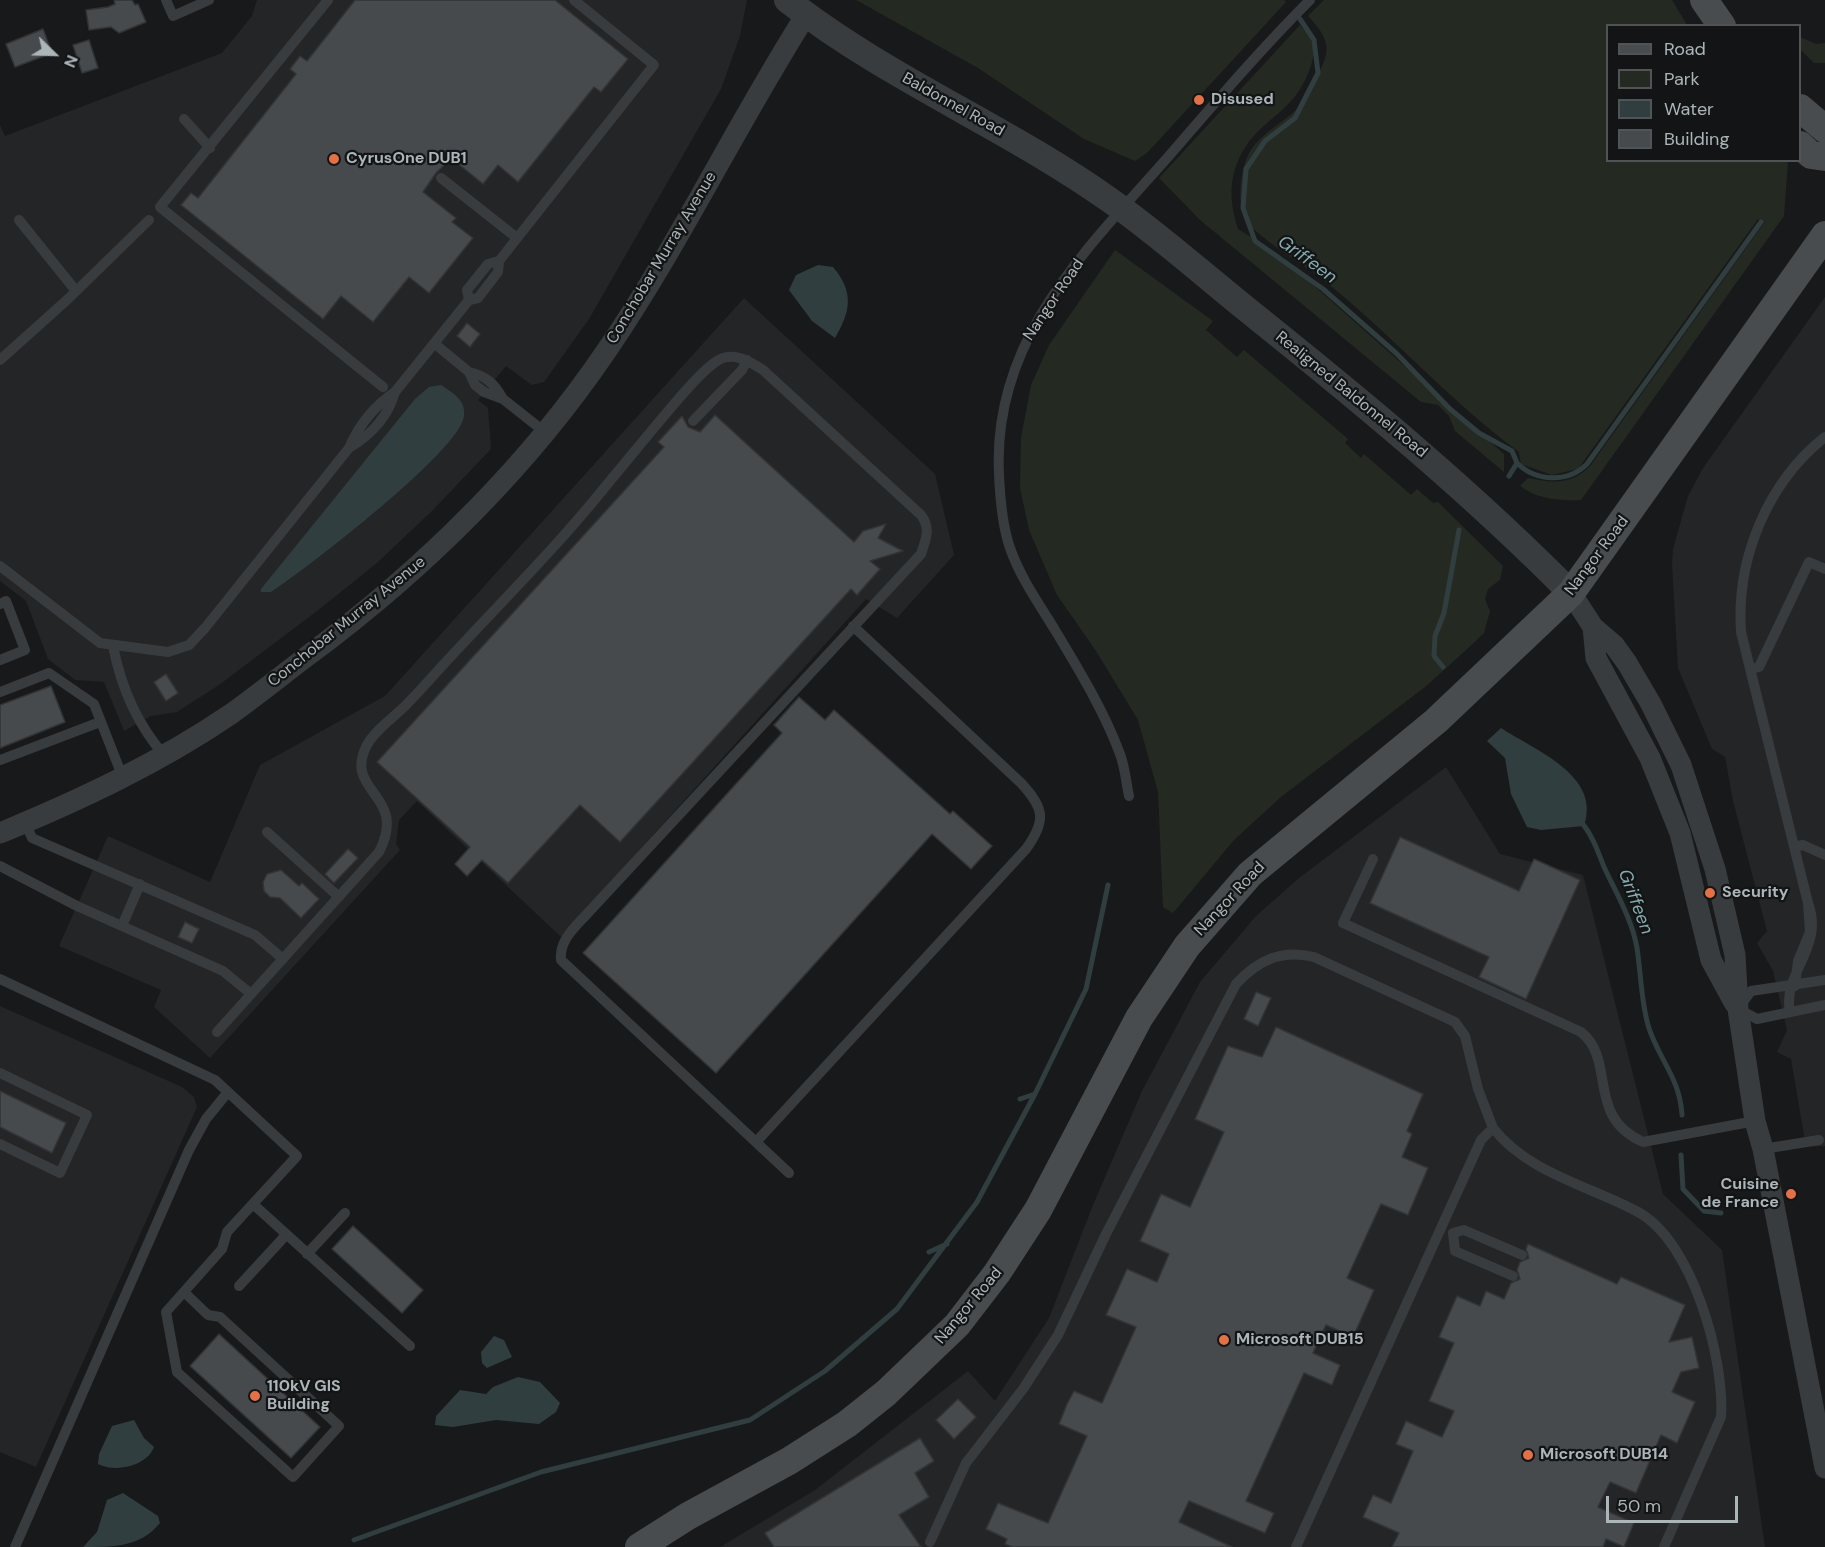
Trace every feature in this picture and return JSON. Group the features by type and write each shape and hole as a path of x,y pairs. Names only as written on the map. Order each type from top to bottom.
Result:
{"main road":[{"path":"1704,0 1721,24"},
{"path":"1801,146 1811,155 1825,157"},
{"name":"Nangor Road","path":"639,1547 688,1516 789,1461 847,1424 922,1360 978,1299 1038,1210 1139,1018 1187,946 1250,874 1436,721 1571,593 1825,235"}],"street":[{"name":"Baldonnel Road","path":"797,8 916,86 1024,144 1120,208"},
{"name":"Conchobar Murray Avenue","path":"0,833 123,778 230,714 391,591 448,540 546,433 607,350 652,280 797,8"},
{"name":"Realigned Baldonnel Road","path":"1120,208 1381,417 1448,475 1571,593"},
{"path":"1571,593 1593,627 1614,645 1652,704 1681,765 1715,868 1735,955 1738,1009 1755,1121 1763,1149 1825,1467"}],"lane":[{"path":"166,0 173,16 209,0"},
{"path":"328,0 160,207 383,387"},
{"path":"0,566 94,639 113,646 168,652 189,645 350,448 366,439 390,408 395,392 469,300 478,298 498,272 499,261 654,65 574,0"},
{"name":"Nangor Road","path":"1129,796 1121,757 1105,719 1031,591 1010,547 1000,498 998,457 1000,420 1011,377 1028,334 1120,208 1273,37 1310,0"},
{"path":"184,119 210,148"},
{"path":"441,178 517,238"},
{"path":"19,220 76,291"},
{"path":"0,360 149,220"},
{"path":"435,344 469,372 483,375 495,385 502,399 546,433"},
{"path":"217,1032 380,852 386,839 388,823 386,809 366,785 361,772 362,757 369,740 407,705 604,489 647,435 704,371 718,360 732,357 747,360 763,370 925,520 928,534 921,554 586,915 566,938 560,951 561,960 789,1173"},
{"path":"693,421 742,370 747,360"},
{"path":"1790,1012 1788,1006 1795,986 1798,961 1810,932 1808,903 1750,669 1740,615 1748,558 1772,498 1796,466 1825,437"},
{"path":"1750,669 1759,667 1809,562 1825,569"},
{"path":"0,604 6,602 25,650 0,660"},
{"path":"756,1142 1026,849 1036,837 1040,823 1037,800 1021,783 854,626"},
{"path":"113,646 118,674 131,707 164,755"},
{"path":"0,692 49,673 94,704 123,778"},
{"path":"0,760 100,722"},
{"path":"25,822 32,838 255,935 283,959"},
{"path":"267,832 339,897"},
{"path":"1794,847 1803,845 1825,855"},
{"path":"1373,859 1343,923 1581,1032 1593,1046 1609,1112 1631,1137 1643,1142 1755,1121"},
{"path":"0,866 77,906 223,971 251,994"},
{"path":"122,926 140,884"},
{"path":"932,1545 966,1463 1023,1389 1058,1335 1106,1234 1236,984 1257,964 1283,953 1314,957 1455,1022 1465,1036 1478,1089 1493,1128 1515,1150 1538,1165 1645,1216 1673,1248 1700,1298 1709,1328 1722,1400 1721,1417 1664,1547"},
{"path":"0,979 215,1080 297,1156 227,1232 222,1249 166,1312 177,1372 293,1477 339,1426 219,1317 208,1314 185,1293"},
{"path":"1825,980 1751,991 1738,1009 1757,1019 1825,1005"},
{"path":"0,1072 87,1115 60,1173 0,1144"},
{"path":"15,1547 189,1150 206,1119 228,1092"},
{"path":"1296,1547 1481,1140 1493,1128"},
{"path":"1763,1149 1819,1140"},
{"path":"253,1204 410,1346"},
{"path":"307,1254 345,1213"},
{"path":"1442,1227 1453,1233 1464,1230 1522,1256"},
{"path":"1453,1233 1455,1251 1513,1276"},
{"path":"239,1286 286,1235"}],"shaded area":[{"path":"257,0 747,0 740,36 721,89 589,319 544,382 532,385 506,366 478,400 488,408 491,449 433,510 377,563 321,608 219,685 177,712 151,716 124,731 104,682 75,680 48,659 26,601 0,581 0,125 5,136 222,53 252,16"},
{"path":"1825,297 1825,1146 1806,1147 1791,1059 1777,1052 1787,1030 1773,971 1757,943 1767,931 1733,801 1725,757 1712,749 1678,668 1672,564 1673,549 1688,496 1703,468"},
{"path":"744,298 935,474 954,555 897,618 866,599 561,937 417,801 399,820 396,844 400,850 210,1058 154,1007 161,990 59,946 108,836 210,882 260,765 385,696"},
{"path":"1446,767 1500,854 1583,875 1663,1194 1722,1250 1765,1547 720,1547 815,1490 968,1371 995,1401 1049,1318 1093,1205 1142,1091 1200,982 1256,916 1299,878"},
{"path":"0,1006 182,1087 194,1097 197,1107 36,1467 0,1452"}],"green space":[{"path":"856,0 1284,0 1286,2 1147,153 1135,161 1084,139 978,68"},
{"path":"1324,0 1672,0 1686,24 1606,24 1606,162 1788,162 1784,216 1581,500 1549,498 1533,494 1520,486 1528,478 1562,481 1576,477 1590,466 1764,223 1758,219 1578,469 1552,475 1521,464 1519,452 1467,410 1343,296 1255,230 1243,216 1241,184 1249,153 1264,135 1299,107 1326,55 1327,48 1322,34 1308,16"},
{"path":"1300,25 1313,44 1312,63 1295,96 1252,138 1239,159 1232,189 1233,208 1238,229 1277,253 1504,454 1504,472 1455,431 1449,416 1438,405 1421,402 1200,220 1159,178"},
{"path":"1801,37 1816,44 1825,43 1825,63 1814,63 1801,50"},
{"path":"1115,250 1213,321 1206,330 1237,357 1244,350 1348,439 1345,443 1361,458 1364,454 1411,495 1417,489 1433,503 1438,502 1503,566 1500,580 1488,589 1485,599 1490,611 1484,633 1425,687 1281,797 1234,840 1173,913 1163,907 1158,792 1138,720 1096,651 1057,595 1029,530 1020,488 1021,438 1031,385 1049,345"}],"water":[{"path":"818,265 833,267 840,276 847,293 847,310 835,338 812,321 789,290 796,275"},
{"path":"441,385 461,401 464,416 456,433 437,455 379,508 315,560 271,592 261,592 261,589 415,399 429,387"},
{"path":"1501,728 1547,755 1574,778 1583,792 1587,808 1584,826 1541,830 1527,827 1511,794 1505,758 1487,741"},
{"path":"494,1336 504,1340 512,1357 487,1368 482,1363 481,1352"},
{"path":"518,1377 540,1382 560,1403 556,1412 539,1424 496,1420 453,1427 435,1425 436,1416 460,1390 486,1394 493,1387"},
{"path":"134,1420 144,1438 154,1447 150,1454 138,1463 122,1468 105,1467 98,1464 99,1454 112,1426"},
{"path":"123,1493 158,1516 160,1523 144,1537 126,1544 83,1547 97,1532 107,1500"}],"building":[{"path":"114,0 132,0 135,5 138,4 146,22 119,33 111,27 89,30 86,10 108,7 115,4"},
{"name":"CyrusOne DUB1","path":"355,0 555,0 628,59 601,92 594,87 518,182 498,165 483,184 451,158 436,173 423,192 456,218 452,222 473,238 429,293 409,277 373,322 341,296 323,319 181,205 191,193 198,198 296,74 290,69 300,56 307,61"},
{"path":"43,29 52,53 15,67 6,44"},
{"path":"89,40 98,68 82,73 73,45"},
{"path":"467,323 480,334 470,347 457,336"},
{"path":"715,415 854,542 863,531 886,524 878,538 903,551 870,561 880,569 857,595 851,589 620,842 580,805 508,883 482,860 467,876 455,864 470,847 377,762 664,447 658,442 682,416 688,427 700,432"},
{"path":"166,674 178,693 166,701 154,682"},
{"path":"51,686 65,722 0,748 0,705"},
{"path":"799,697 825,720 834,710 950,814 953,811 992,846 971,869 932,834 716,1073 583,953 782,733 774,725"},
{"path":"1400,837 1519,891 1534,859 1580,880 1526,999 1479,977 1489,957 1370,903"},
{"path":"348,849 358,858 334,883 325,874"},
{"path":"281,870 299,886 302,883 319,899 301,918 280,898 270,897 264,891 263,882 267,874"},
{"path":"185,922 199,929 192,943 178,937"},
{"path":"1256,992 1271,998 1258,1026 1244,1019"},
{"name":"Microsoft DUB15","path":"1276,1027 1423,1094 1407,1131 1412,1134 1402,1157 1428,1168 1408,1215 1381,1204 1347,1278 1374,1290 1359,1324 1353,1337 1326,1325 1313,1353 1340,1365 1332,1385 1304,1373 1246,1501 1274,1513 1265,1533 1189,1501 1179,1522 1232,1547 1012,1547 1005,1544 1007,1539 986,1529 998,1503 1048,1523 1087,1436 1059,1424 1067,1404 1074,1391 1102,1403 1136,1327 1106,1315 1127,1269 1157,1282 1169,1254 1140,1241 1161,1194 1190,1207 1224,1132 1195,1119 1228,1046 1262,1057"},
{"path":"0,1091 66,1123 52,1153 0,1127"},
{"path":"353,1226 423,1290 402,1313 332,1249"},
{"name":"Microsoft DUB14","path":"1528,1244 1617,1284 1621,1277 1685,1305 1669,1342 1692,1337 1699,1368 1681,1372 1672,1392 1695,1402 1677,1443 1661,1435 1636,1493 1610,1482 1598,1507 1634,1523 1624,1547 1606,1539 1603,1547 1392,1547 1399,1533 1363,1517 1373,1495 1391,1503 1413,1451 1396,1444 1406,1421 1442,1437 1454,1411 1429,1401 1454,1343 1439,1337 1457,1296 1480,1306 1486,1291 1504,1299 1511,1283 1520,1279 1517,1270 1520,1262 1529,1258 1526,1249"},
{"name":"110kV GIS Building","path":"219,1334 320,1427 291,1458 190,1366"},
{"path":"958,1399 976,1417 954,1439 936,1420"},
{"path":"920,1438 934,1461 915,1473 929,1497 899,1515 921,1547 774,1547 765,1533"}],"waterway":[{"name":"Griffeen","path":"1300,19 1314,40 1318,73 1295,118 1265,141 1246,169 1243,208 1255,241 1323,289 1396,353 1450,409 1479,433 1512,451 1517,463 1509,476"},
{"path":"1517,463 1533,474 1552,478 1571,475 1587,464 1761,222"},
{"name":"Griffeen","path":"1443,667 1434,656 1435,636 1444,613 1459,530"},
{"name":"Griffeen","path":"1581,822 1594,843 1631,927 1637,948 1642,997 1648,1025 1673,1078 1682,1115"},
{"path":"354,1540 541,1472 750,1420 825,1371 897,1309 977,1202 1035,1094 1086,989 1108,885"},
{"path":"1020,1099 1035,1094"},
{"name":"Griffeen","path":"1681,1155 1683,1189 1704,1211 1721,1213"},
{"path":"929,1252 947,1244"}],"place":[{"name":"Disused","path":"1199,100"},
{"name":"CyrusOne DUB1","path":"334,159"},
{"name":"Security","path":"1710,893"},
{"name":"Cuisine de France","path":"1791,1194"},
{"name":"Microsoft DUB15","path":"1224,1340"},
{"name":"110kV GIS Building","path":"255,1396"},
{"name":"Microsoft DUB14","path":"1528,1455"}]}
